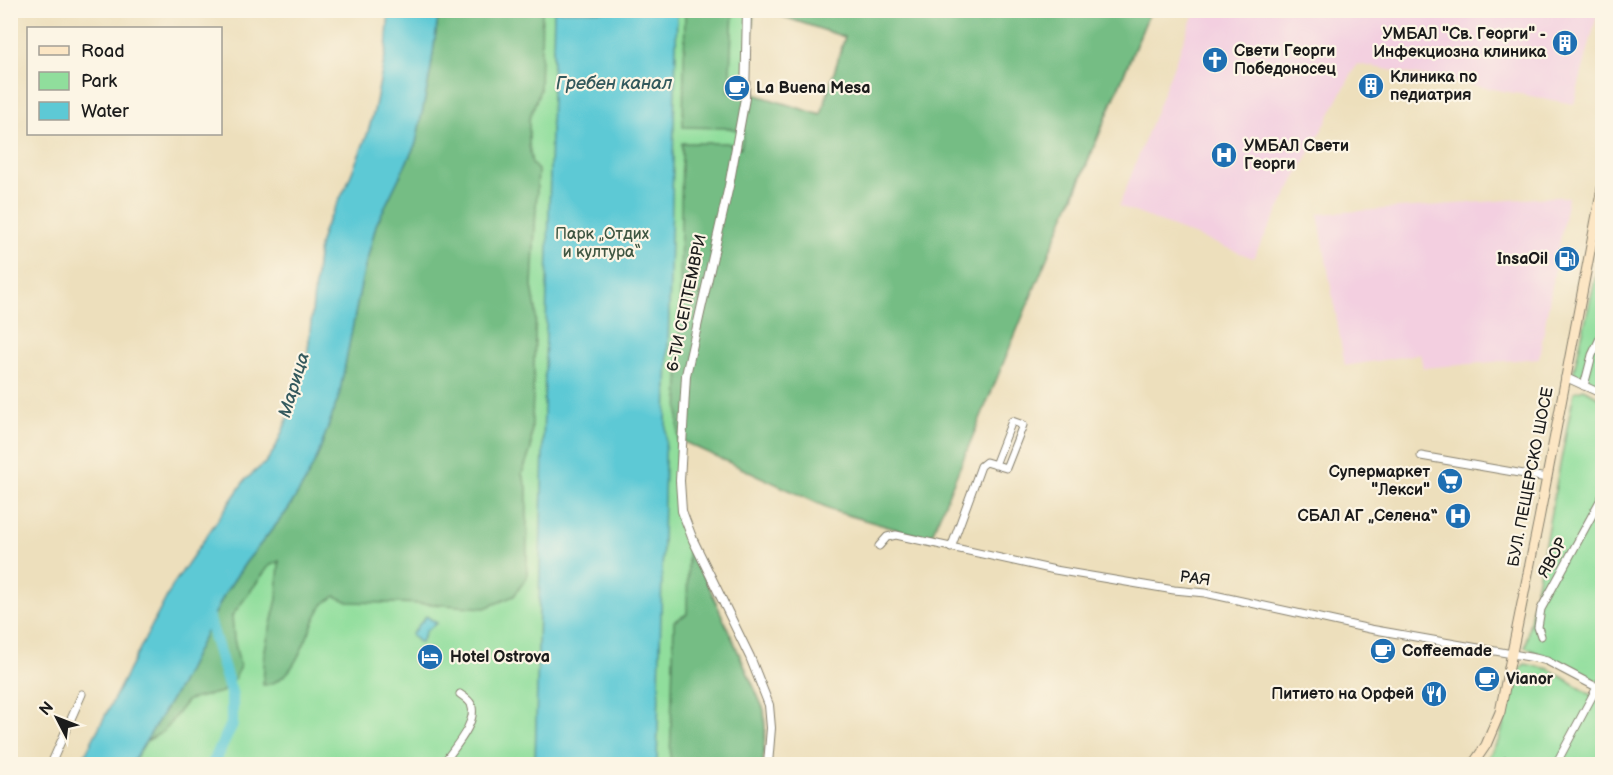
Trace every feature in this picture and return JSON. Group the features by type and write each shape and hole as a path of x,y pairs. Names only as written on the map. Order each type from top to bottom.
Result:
{"main road":[{"name":"БУЛ. ПЕЩЕРСКО ШОСЕ","path":"1473,765 1494,729 1500,712 1602,188"}],"street":[{"name":"6-ТИ СЕПТЕМВРИ","path":"747,10 745,98 729,186 686,375 680,481 682,511 693,540 750,657 769,705 771,728 768,765"},
{"path":"1584,386 1592,356 1602,334"},
{"path":"1565,377 1602,394"},
{"path":"951,548 981,466 986,462 995,465 1006,468 1023,424 1012,421 995,465"},
{"path":"1421,456 1547,478"},
{"name":"ЯВОР","path":"1540,636 1538,627 1541,609 1602,497"},
{"name":"РАЯ","path":"879,546 887,537 896,535 1055,570 1205,593 1370,629 1511,654"},
{"path":"1511,654 1547,661 1600,689"},
{"path":"1556,765 1600,689 1602,678"},
{"path":"51,765 82,694"},
{"path":"443,765 470,726 472,708 470,702 460,694"},
{"path":"1500,765 1505,761 1515,765"}],"shaded area":[{"name":"УМБАЛ Свети Георги","path":"1195,10 1598,11 1574,104 1357,64 1253,258 1119,206"},
{"path":"1568,197 1539,358 1423,368 1420,354 1345,366 1318,214"}],"green space":[{"name":"Парк „Отдих и култура“","path":"439,11 754,11 747,92 821,115 845,37 766,11 1150,11 1073,199 837,512 678,439 676,507 693,551 764,710 763,764 132,764 166,709 410,158"},
{"path":"439,11 542,11 540,90 529,120 532,164 538,170 532,286 536,309 531,449 522,474 527,487 527,577 514,596 485,608 349,602 335,596 324,604 317,615 300,653 285,675 275,682 263,685 265,649 277,599 279,561 269,566 232,616 240,666 235,678 222,692 188,700 163,732 145,742 180,685 225,593 246,562 287,511 318,455 339,395 362,279 376,225 416,143 430,74"},
{"path":"685,11 733,11 729,92 747,92 821,115 845,37 766,11 1150,11 930,539 837,512 678,439 682,143 727,143 741,148 744,132 729,128 683,127"},
{"path":"1602,250 1602,389 1573,374"},
{"path":"1584,389 1602,399 1602,684 1525,647 1574,392"},
{"path":"693,551 764,710 763,764 670,764 674,621 687,614 688,553"},
{"path":"1525,664 1549,669 1596,698 1599,694 1602,696 1602,764 1484,764 1499,740 1519,669"}],"water":[{"path":"389,11 439,11 430,74 416,143 376,225 362,279 339,396 318,455 287,511 246,562 225,593 180,685 132,764 80,764 173,585 245,480 266,462 275,449 285,425 303,374 308,350 319,246 324,229 346,187 367,135 386,51"},
{"name":"Гребен канал","path":"554,11 677,11 657,764 535,764"},
{"path":"426,616 437,623 426,631 419,642 411,635"}],"waterway":[{"path":"206,609 232,696 232,724 213,764"}],"place":[{"name":"УМБАЛ \"Св. Георги\" - Инфекциозна клиника","path":"1565,43"},
{"name":"Свети Георги Победоносец","path":"1215,60"},
{"name":"Клиника по педиатрия","path":"1371,86"},
{"name":"La Buena Mesa","path":"737,88"},
{"name":"УМБАЛ Свети Георги","path":"1224,155"},
{"name":"InsaOil","path":"1567,259"},
{"name":"Супермаркет \"Лекси\"","path":"1450,481"},
{"name":"СБАЛ АГ „Селена“","path":"1458,516"},
{"name":"Coffeemade","path":"1383,651"},
{"name":"Hotel Ostrova","path":"430,657"},
{"name":"Vianor","path":"1487,679"},
{"name":"Питието на Орфей","path":"1434,694"}],"water label":[{"name":"Марица","path":"294,385"}]}
